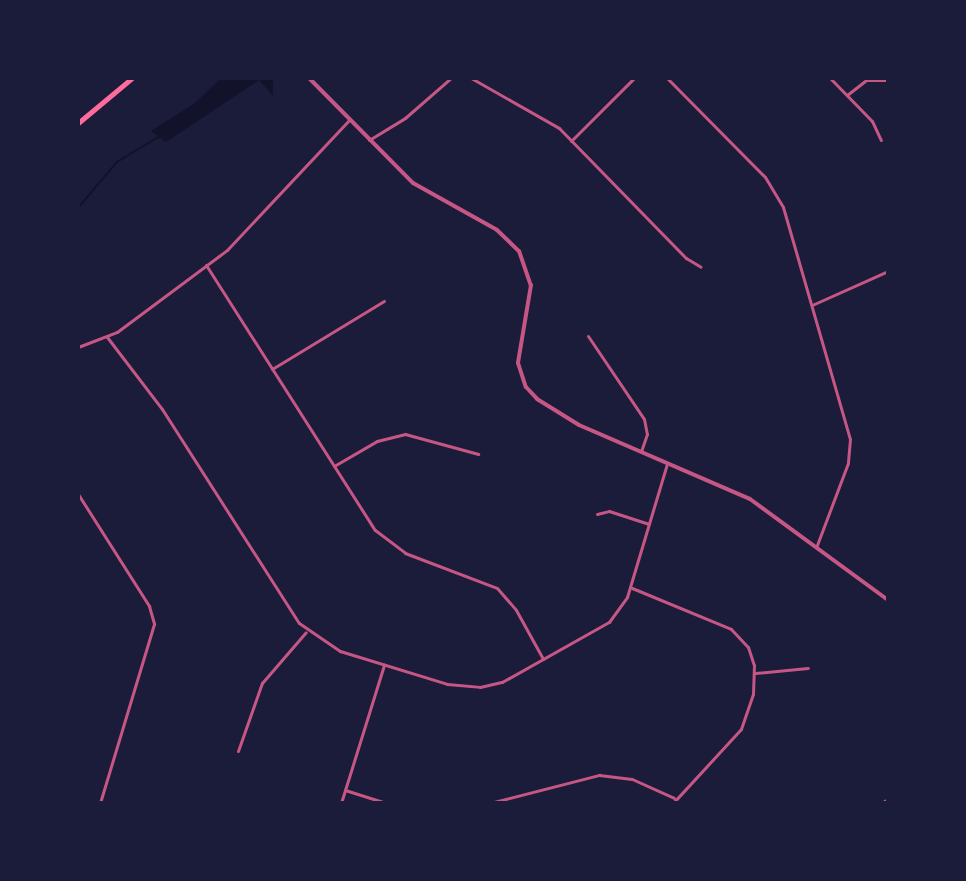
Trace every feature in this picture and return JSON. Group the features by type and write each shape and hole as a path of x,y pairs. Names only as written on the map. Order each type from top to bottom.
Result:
{"main road":[{"path":"78,123 132,78"}],"street":[{"path":"309,78 424,192 497,230 519,251 531,285 518,363 531,394 573,422 750,499 817,545 888,600"},
{"path":"369,140 405,118 451,78"},
{"path":"471,78 540,115 571,141 686,258 701,267"},
{"path":"571,141 634,78"},
{"path":"667,78 772,187 812,305 850,439 848,463 817,545"},
{"path":"830,78 872,121 881,140"},
{"path":"847,95 866,80 888,80"},
{"path":"78,347 107,337 206,265 290,188 349,120"},
{"path":"206,265 367,521 393,547 480,578 504,594 544,661"},
{"path":"812,305 888,271"},
{"path":"272,369 384,301"},
{"path":"588,336 644,419 647,434 641,451"},
{"path":"107,337 162,409 307,631 340,651 469,687 502,682 609,622 631,587 668,463"},
{"path":"334,466 377,441 405,434 478,454"},
{"path":"78,494 149,606 154,624 100,803"},
{"path":"597,514 609,511 649,524"},
{"path":"490,803 599,775 632,779 674,801 735,740 750,707 755,673 748,647 731,629 631,587"},
{"path":"238,751 262,683 307,631"},
{"path":"341,803 384,665"},
{"path":"755,673 808,668"},
{"path":"345,790 386,803"},
{"path":"881,803 888,799"}],"shaded area":[{"path":"221,78 273,78 273,96 259,80 166,142 151,131 195,103"}],"waterway":[{"path":"78,208 117,162 160,136"}]}
